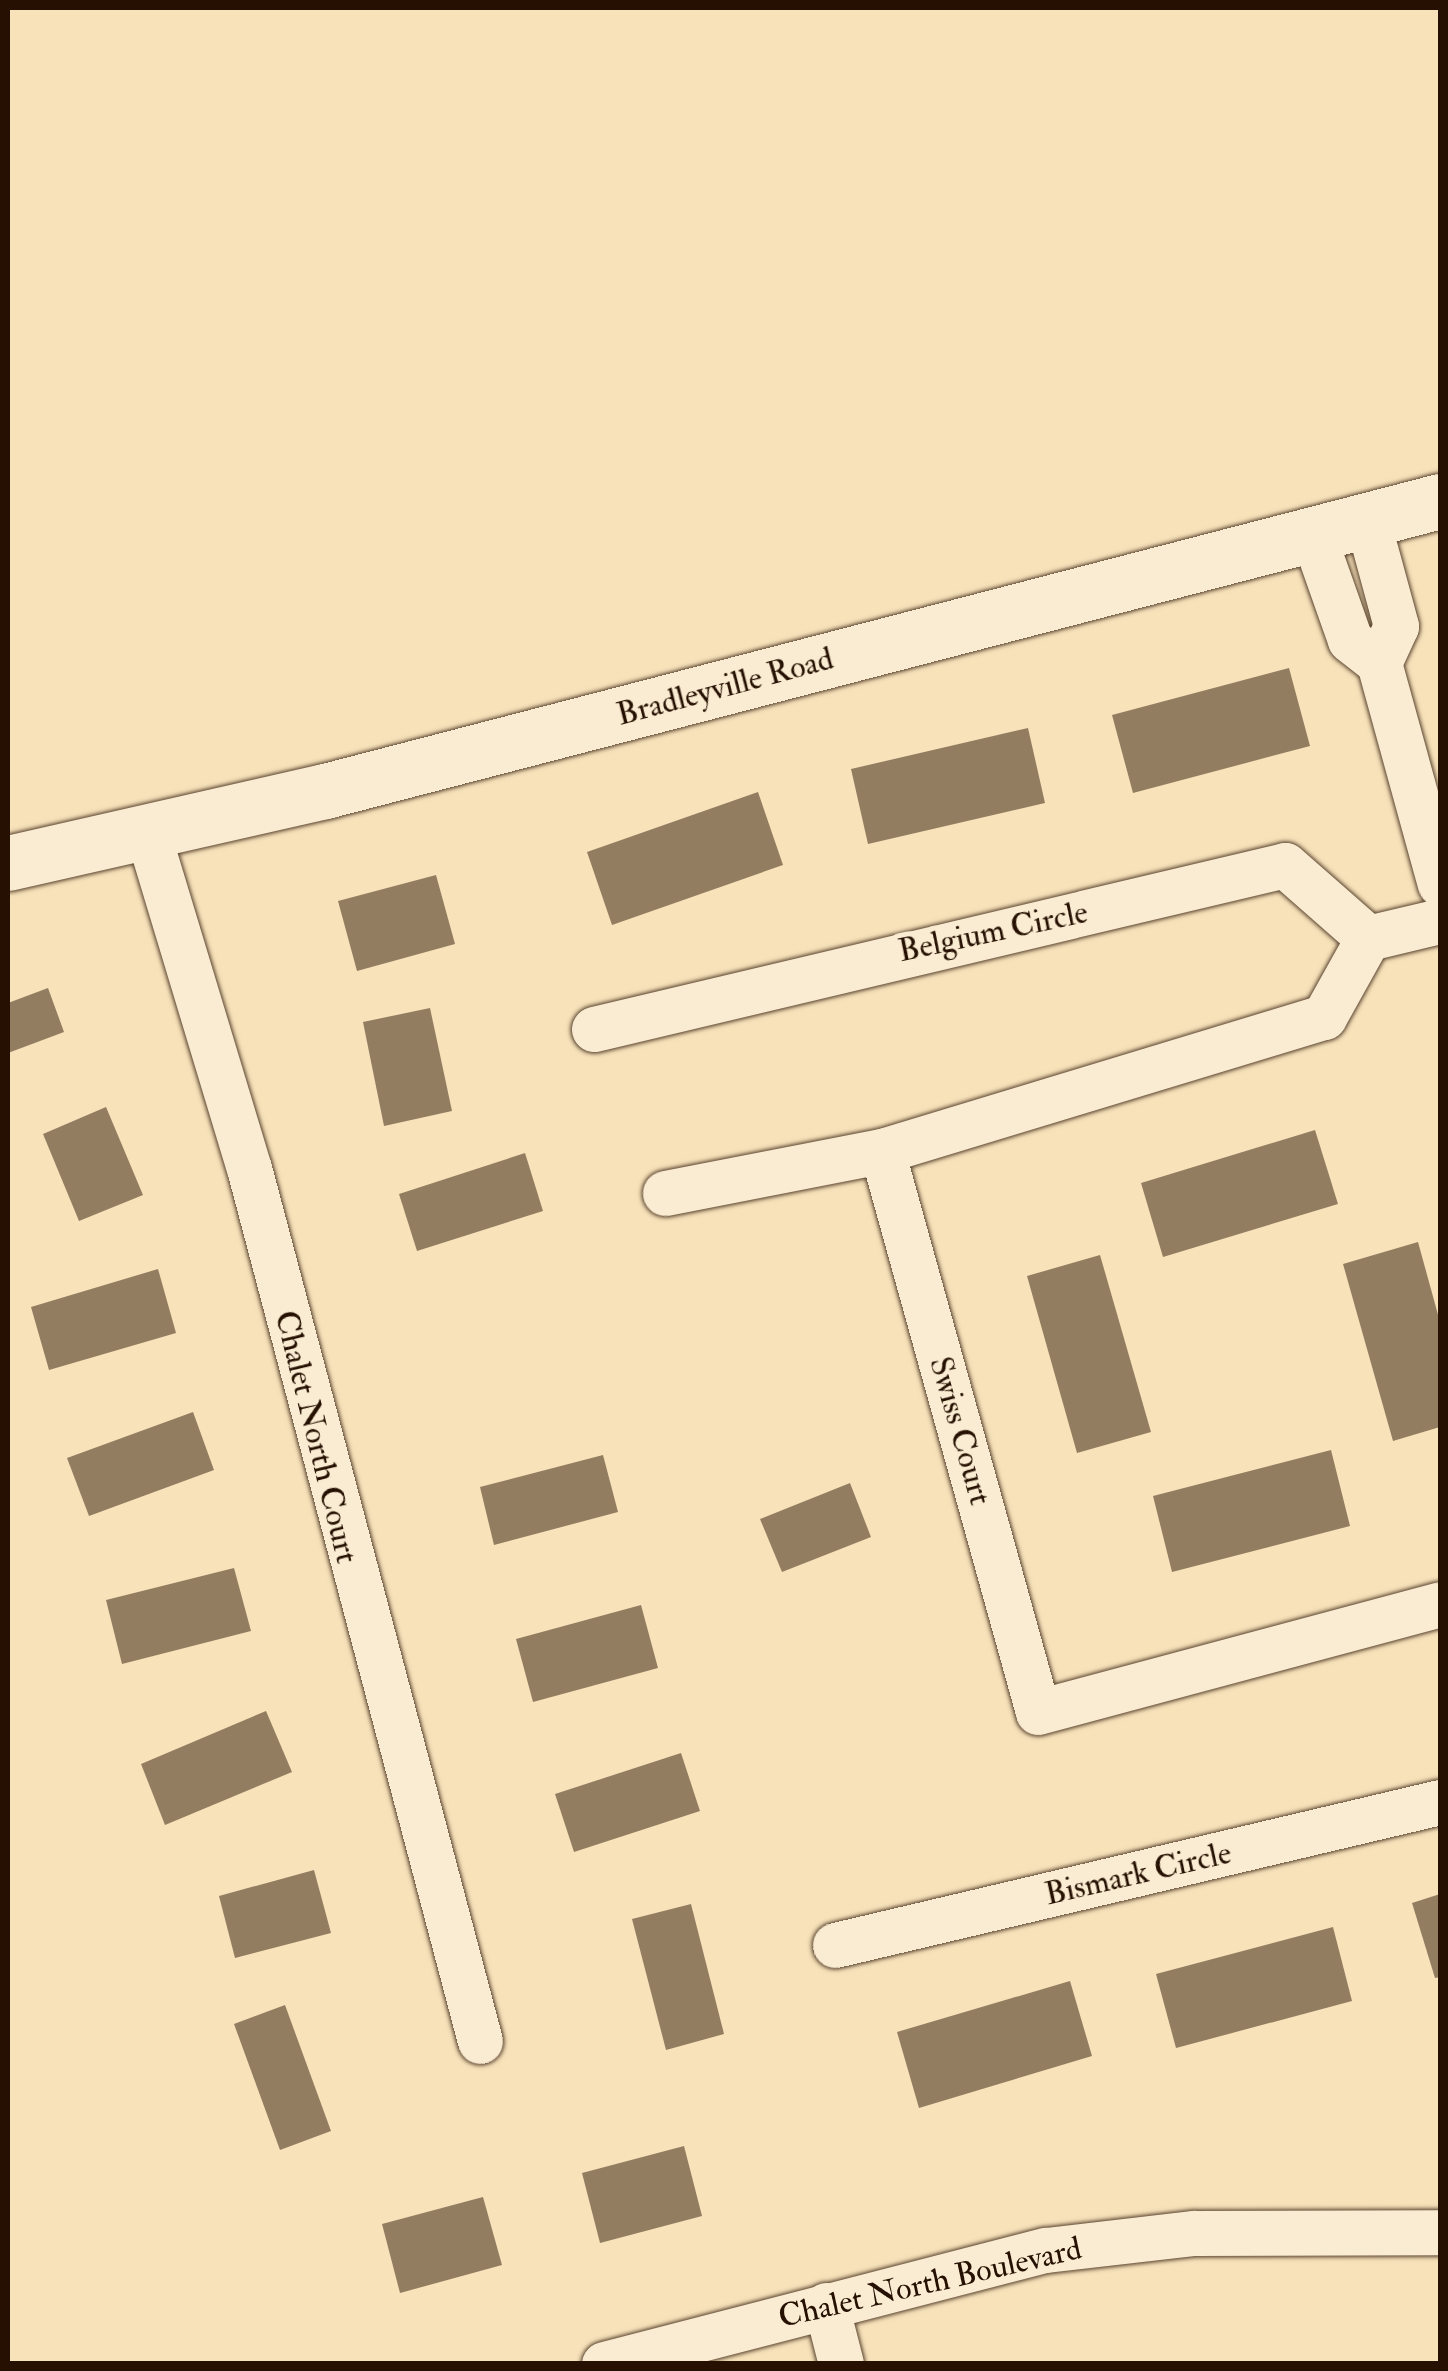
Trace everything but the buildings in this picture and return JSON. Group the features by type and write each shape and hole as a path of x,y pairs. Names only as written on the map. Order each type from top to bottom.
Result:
{"street":[{"name":"Bradleyville Road","path":"8,864 148,834 1440,501"},
{"path":"1366,519 1396,626 1380,663"},
{"path":"1312,532 1350,640 1380,663 1440,884"},
{"name":"Chalet North Court","path":"148,834 249,1168 480,2041"},
{"name":"Belgium Circle","path":"594,1029 1284,865 1368,938"},
{"path":"665,1193 882,1151 1324,1017 1368,938 1440,921"},
{"name":"Swiss Court","path":"882,1151 1038,1712 1440,1604"},
{"name":"Bismark Circle","path":"834,1945 1440,1802"},
{"name":"Chalet North Boulevard","path":"604,2364 826,2305 1083,2246 1194,2233 1440,2232"},
{"path":"826,2305 840,2364"}]}
